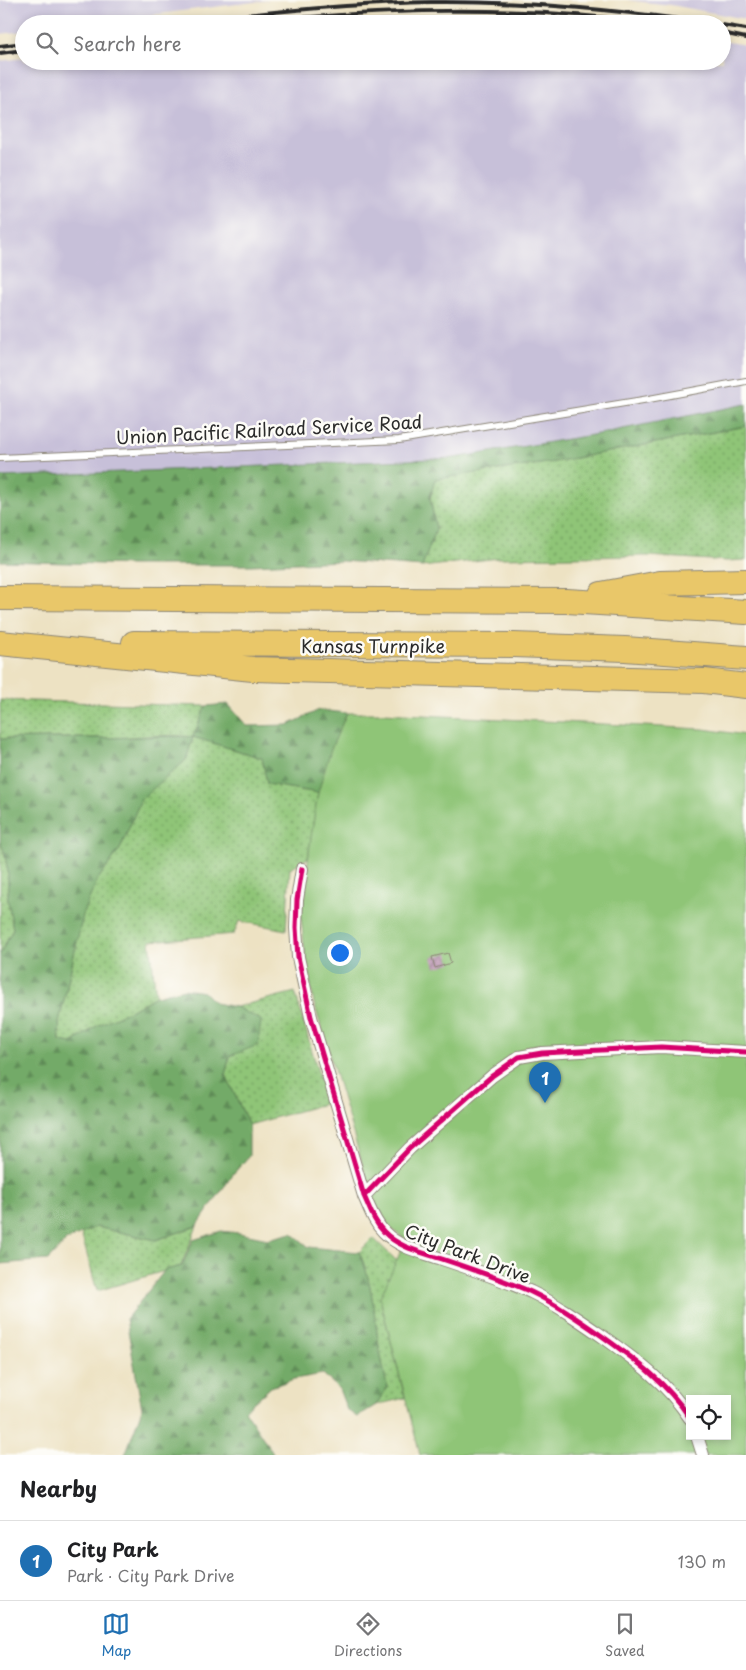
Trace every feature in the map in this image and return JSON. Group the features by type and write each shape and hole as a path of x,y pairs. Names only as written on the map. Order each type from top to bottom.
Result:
{"highway":[{"path":"567,601 660,583 746,581"},
{"path":"0,598 567,601 746,612"},
{"path":"0,642 253,669 704,681 746,686"},
{"name":"Kansas Turnpike","path":"0,642 514,645 625,649 746,658"}],"street":[{"name":"City Park Drive","path":"302,869 297,900 298,957 311,1017 364,1196 374,1218 385,1233 402,1246 486,1274 531,1292 569,1313 642,1365 658,1379 686,1412"},
{"path":"364,1196 410,1148 492,1076 519,1057 542,1053 661,1047 746,1052"},
{"path":"698,1440 703,1455"}],"lane":[{"name":"Union Pacific Railroad Service Road","path":"0,458 399,440 746,381"}],"shaded area":[{"path":"0,0 269,0 150,15 15,15 15,32 0,34"},
{"path":"626,0 746,0 746,19 731,15"},
{"path":"731,42 746,45 746,404 598,434 454,458 0,477 0,61 15,59 15,70 731,70"}],"green space":[{"path":"746,404 746,426 554,462 435,479 430,498 436,529 422,567 342,561 251,565 132,565 0,561 0,477 454,458 598,434"},
{"path":"746,426 746,560 727,561 647,556 499,558 422,567 436,529 430,498 434,479 554,462"},
{"path":"0,700 206,706 193,737 0,739"},
{"path":"228,704 247,726 288,725 319,710 347,713 332,747 318,793 267,784 262,758 193,737 206,706"},
{"path":"347,713 383,713 703,729 746,735 746,1455 420,1455 380,1298 406,1239 387,1224 374,1203 314,1003 305,953 301,917 318,793 331,749"},
{"path":"193,737 263,758 267,784 318,793 308,858 290,868 286,930 239,921 234,934 150,941 156,996 130,1011 98,1025 72,1043 60,1041 59,1022 84,910 98,879 120,849 141,798 186,760"},
{"path":"193,737 186,760 141,799 120,849 98,879 84,910 59,1022 60,1041 72,1043 98,1025 130,1011 156,996 184,989 204,992 215,1003 236,1007 261,1020 258,1045 230,1056 225,1074 249,1125 249,1156 233,1174 197,1226 156,1240 96,1227 66,1241 48,1260 0,1264 0,954 13,929 8,901 8,872 4,851 0,842 0,739"},
{"path":"0,842 4,851 8,872 8,901 13,929 0,954"},
{"path":"295,992 327,1103 249,1125 225,1074 230,1056 260,1020 236,1007"},
{"path":"197,1226 181,1266 97,1291 81,1233 96,1227 156,1240"},
{"path":"221,1231 268,1239 292,1233 309,1247 359,1252 369,1282 387,1387 376,1405 357,1417 347,1410 339,1389 323,1374 294,1379 271,1387 245,1410 274,1455 125,1455 142,1409 126,1319 165,1270 182,1266 193,1240"},
{"path":"373,1238 397,1261 380,1299 405,1398 376,1405 387,1387 369,1282 359,1252"}],"building":[{"path":"448,953 451,963 435,968 432,957"}],"railway":[{"path":"244,15 365,5 431,2 573,7 643,15"},
{"path":"340,15 446,11 499,11 574,15"},
{"path":"731,26 746,29"},
{"path":"731,35 746,38"},
{"path":"0,46 15,44"},
{"path":"0,53 15,51"}],"cycle path":[{"path":"302,869 297,900 298,957 311,1017 364,1196 378,1224 384,1232 404,1246 509,1283 531,1292 558,1307 639,1363 661,1383 686,1412"},
{"path":"364,1196 410,1148 492,1076 519,1057 542,1053 661,1047 746,1052"}],"place":[{"name":"City Park","path":"545,1103"}]}
